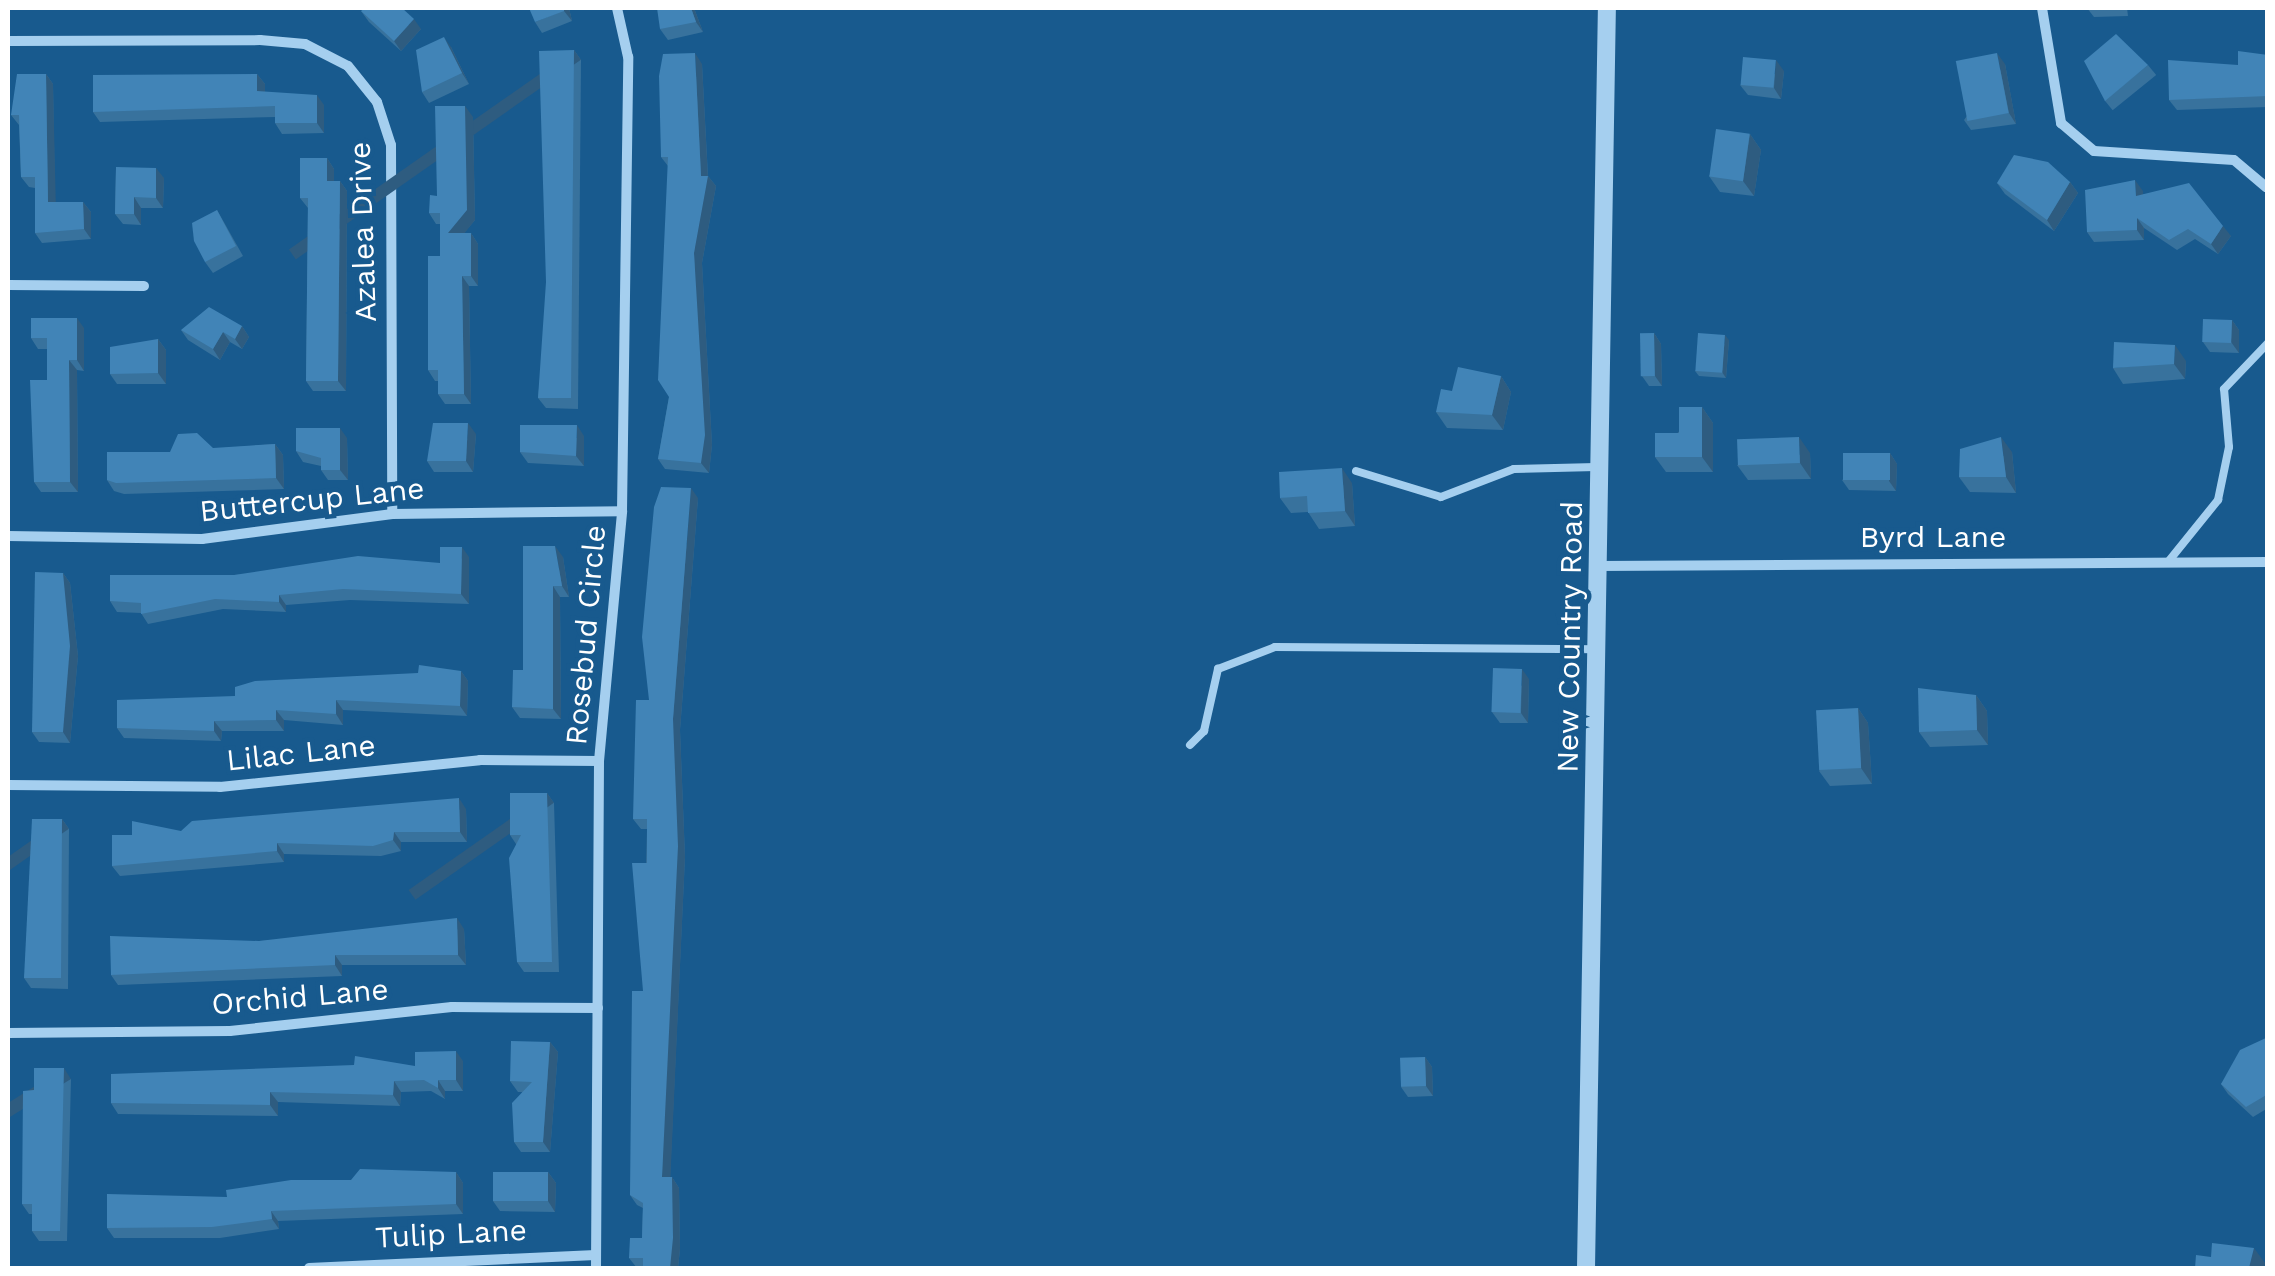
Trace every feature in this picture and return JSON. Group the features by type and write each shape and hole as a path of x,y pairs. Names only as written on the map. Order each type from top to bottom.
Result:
{"street":[{"name":"Rosebud Circle","path":"596,1268 600,761 622,511 628,57 617,8"},
{"name":"New Country Road","path":"1586,1268 1607,8"},
{"path":"2042,8 2061,123 2094,151 2234,160 2266,188"},
{"name":"Azalea Drive","path":"8,41 260,40 305,44 348,66 377,102 391,145 392,514"},
{"path":"8,285 144,286"},
{"name":"Buttercup Lane","path":"8,536 202,539 392,514 622,511"},
{"name":"Byrd Lane","path":"1598,566 2268,562"},
{"name":"Lilac Lane","path":"8,785 220,788 480,760 600,761"},
{"name":"Orchid Lane","path":"8,1033 230,1031 452,1006 598,1008"},
{"name":"Tulip Lane","path":"309,1268 596,1255"}],"lane":[{"path":"2168,562 2218,500 2230,447 2224,389 2268,343"},
{"path":"1356,471 1442,497 1514,469 1602,467"},
{"path":"1190,745 1204,730 1218,670 1275,647 1597,649"}],"building":[{"path":"402,8 414,19 394,41 361,11"},
{"path":"529,8 564,8 564,11 535,22"},
{"path":"657,8 691,8 696,22 660,29"},
{"path":"2116,34 2148,65 2105,101 2084,61"},
{"path":"444,37 462,73 422,92 416,50"},
{"path":"574,50 571,398 538,398 546,282 539,51"},
{"path":"2238,51 2268,55 2268,96 2169,100 2168,60 2238,65"},
{"path":"695,53 701,176 708,176 694,253 705,435 701,463 658,459 669,397 658,380 668,157 661,157 659,76 663,54"},
{"path":"1997,53 2009,113 1967,121 1956,61"},
{"path":"1743,57 1776,60 1773,88 1741,85"},
{"path":"17,74 46,74 48,202 83,202 84,229 35,233 35,177 21,177 19,115 11,115"},
{"path":"257,74 257,91 317,95 317,123 275,123 275,106 93,112 93,75"},
{"path":"435,106 465,106 467,210 448,233 471,233 471,276 462,276 464,394 438,394 438,370 428,370 428,256 440,256 440,213 429,213 430,195 437,196"},
{"path":"1716,129 1750,134 1743,181 1709,177"},
{"path":"2014,155 2048,162 2070,182 2047,220 1997,183"},
{"path":"300,158 327,158 327,181 340,181 338,381 306,381 308,198 300,198"},
{"path":"116,167 156,168 156,198 134,197 134,214 115,214"},
{"path":"2135,180 2136,196 2189,183 2223,226 2211,244 2188,229 2169,240 2137,218 2137,230 2087,232 2085,190"},
{"path":"217,210 236,246 205,262 194,241 192,223"},
{"path":"209,307 242,326 235,339 223,332 213,349 181,330"},
{"path":"31,318 77,318 77,360 69,360 70,482 34,482 30,380 47,380 47,338 31,338"},
{"path":"2203,319 2232,320 2231,343 2202,342"},
{"path":"1640,333 1654,333 1655,376 1641,376"},
{"path":"1698,333 1725,335 1722,373 1695,371"},
{"path":"158,339 158,373 110,374 110,347"},
{"path":"2114,342 2175,345 2174,364 2113,368"},
{"path":"1458,367 1501,376 1492,415 1436,412 1441,389 1452,391"},
{"path":"1679,407 1702,407 1702,457 1655,457 1655,433 1679,433"},
{"path":"433,423 468,423 466,461 427,461"},
{"path":"520,425 577,425 576,456 520,452"},
{"path":"296,428 340,428 340,470 321,470 321,458 296,451"},
{"path":"197,433 213,448 275,444 276,478 116,483 107,480 107,452 170,452 178,434"},
{"path":"1799,437 1800,463 1738,465 1737,439"},
{"path":"2001,437 2006,477 1959,477 1960,449"},
{"path":"1843,453 1890,453 1890,480 1843,480"},
{"path":"1342,468 1345,511 1308,513 1307,496 1280,498 1279,472"},
{"path":"661,487 691,488 673,719 678,846 662,1177 672,1177 673,1238 670,1268 643,1268 643,1258 629,1258 630,1238 642,1238 643,1203 630,1195 632,991 643,991 632,863 647,863 647,819 633,819 636,700 649,700 642,637 654,507"},
{"path":"523,546 555,546 562,586 553,586 553,709 512,707 513,670 523,670"},
{"path":"440,547 462,547 461,594 343,589 279,595 279,602 215,599 141,614 141,603 110,601 110,575 234,575 358,556 440,563"},
{"path":"35,572 63,573 70,646 63,732 32,732"},
{"path":"419,665 461,671 460,706 336,700 336,714 276,710 276,720 214,721 214,731 117,728 117,700 235,696 235,687 255,681 418,673"},
{"path":"1493,668 1522,669 1520,713 1491,712"},
{"path":"1918,688 1976,695 1977,730 1919,732"},
{"path":"1858,708 1861,768 1819,770 1816,710"},
{"path":"510,793 547,793 552,962 517,962 509,858 521,835 510,835"},
{"path":"459,798 460,832 394,832 393,840 373,846 277,843 277,851 112,866 112,835 132,835 132,821 181,831 192,821"},
{"path":"32,819 62,819 61,978 24,978"},
{"path":"457,918 458,955 335,955 335,965 111,975 110,936 259,941"},
{"path":"2268,1037 2268,1094 2246,1107 2221,1084 2240,1050"},
{"path":"511,1041 550,1042 543,1142 514,1142 512,1103 532,1082 510,1081"},
{"path":"456,1051 456,1080 438,1080 438,1088 424,1080 394,1081 393,1095 270,1092 270,1105 111,1103 111,1074 354,1065 355,1056 415,1066 415,1052"},
{"path":"1425,1057 1426,1086 1401,1087 1400,1058"},
{"path":"34,1068 64,1068 60,1231 32,1231 32,1204 22,1204 23,1091 34,1090"},
{"path":"360,1169 456,1172 456,1204 271,1211 272,1219 212,1227 107,1228 107,1194 227,1197 226,1190 291,1180 351,1180"},
{"path":"493,1172 548,1172 548,1201 493,1201"},
{"path":"2212,1243 2254,1248 2249,1268 2195,1268 2196,1255 2211,1257"}]}
